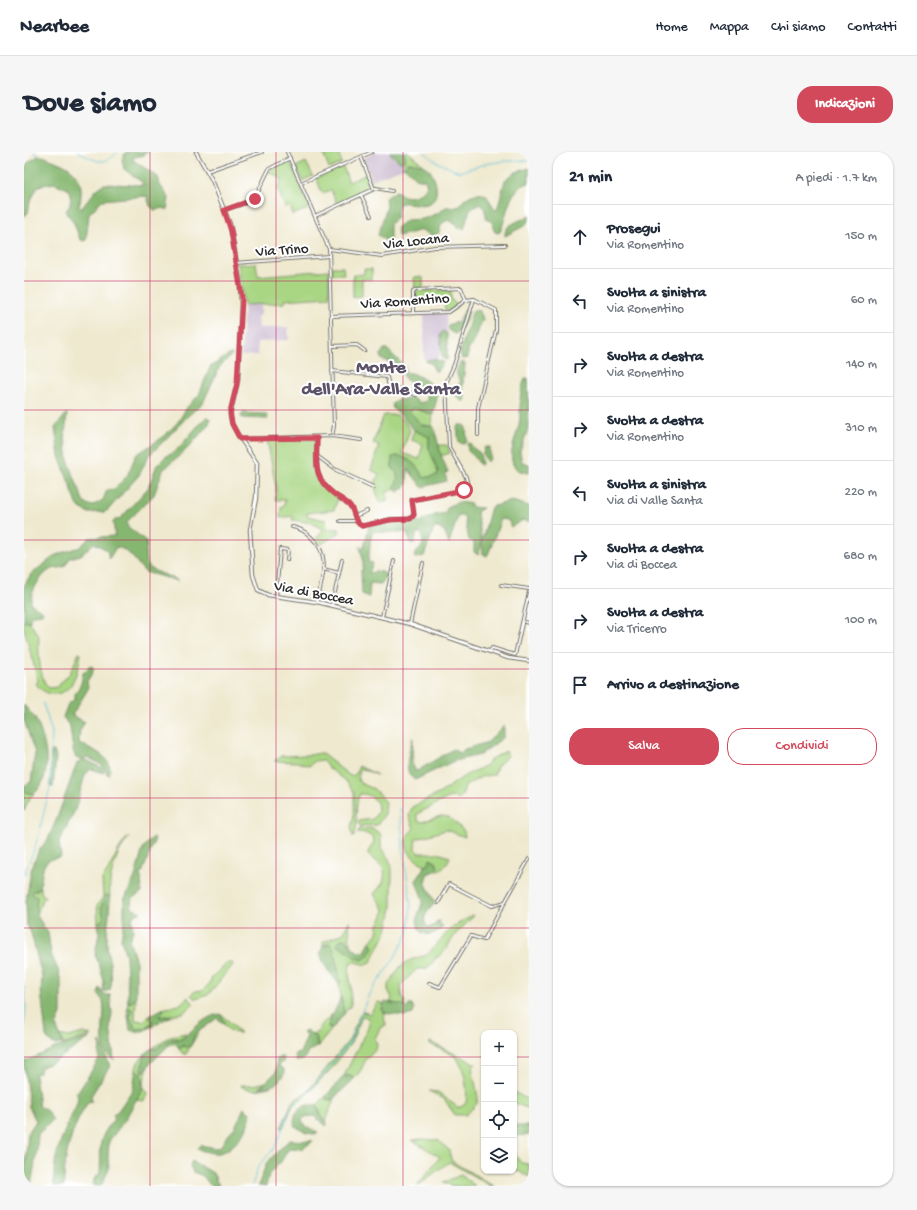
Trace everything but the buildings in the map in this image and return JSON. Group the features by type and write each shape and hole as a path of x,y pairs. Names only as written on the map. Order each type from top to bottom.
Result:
{"street":[{"name":"Via di Boccea","path":"196,152 207,170 230,224 242,298 237,384 230,412 232,424 240,439 254,457 257,465 256,498 250,530 253,578 260,591 276,596 332,605 410,624 510,658 529,661"},
{"path":"207,170 262,152"},
{"path":"287,152 330,249 334,426 332,436"},
{"path":"301,183 372,152"},
{"path":"361,157 374,189"},
{"path":"224,210 254,200 269,169 290,158"},
{"path":"315,216 374,189 379,188 392,191"},
{"path":"361,195 371,216"},
{"name":"Via Locana","path":"330,249 382,256 435,247 505,245"},
{"name":"Via Trino","path":"236,263 329,256"},
{"path":"413,312 413,292 416,290 461,288 466,300"},
{"path":"474,299 496,310 495,334 478,408 478,435"},
{"name":"Via Romentino","path":"331,316 413,312 450,312 466,300 474,299 454,365 446,383 449,448 468,482 468,488 465,490 412,500 414,515 409,519 390,520 363,526 356,520"},
{"path":"332,346 356,345 365,350"},
{"path":"332,371 387,377 389,387 404,389 416,395"},
{"path":"240,439 317,438 332,436 361,440"},
{"path":"317,438 317,470 320,480 324,486 351,506 356,520 340,522"},
{"path":"317,456 336,470 373,487"},
{"path":"355,516 367,511"},
{"path":"292,527 306,532 318,545 324,555 324,570 317,602"},
{"path":"276,596 280,549 288,550 287,560"},
{"path":"332,605 342,560"},
{"path":"382,617 394,561"},
{"path":"410,624 423,563"},
{"path":"324,570 339,573"},
{"path":"501,585 529,588"},
{"path":"490,651 492,648 515,655 529,592"},
{"path":"525,622 529,623"},
{"path":"428,983 440,987 470,937 473,936 484,940 529,859"},
{"path":"438,903 449,884 492,906 505,902"}],"shaded area":[{"path":"376,152 389,152 395,159 402,163 403,168 372,180 363,158"},
{"path":"261,304 261,315 258,316 259,328 288,327 289,340 257,342 258,355 241,356 244,305"},
{"path":"424,313 446,313 447,350 440,350 440,355 436,361 424,359"}],"green space":[{"path":"126,152 148,152 145,155 134,157 133,160 158,177 160,185 169,198 167,210 164,208 154,210 150,206 147,196 102,200 89,214 86,240 83,241 80,239 73,221 66,211 70,205 71,193 68,189 54,183 38,186 30,202 28,213 24,217 24,166 34,159 40,156 46,157 63,165 75,173 80,184 81,199 79,207 81,209 96,190 104,184 143,185 143,183 124,169 122,159"},
{"path":"323,152 338,152 342,163 329,169"},
{"path":"389,152 403,152 406,158 401,163"},
{"path":"403,152 408,152 426,167 420,164 414,164 403,168 405,155"},
{"path":"289,159 310,208 293,215 290,206 285,208 278,189 282,179 269,172"},
{"path":"306,162 313,176 302,181 296,167"},
{"path":"408,163 422,165 429,170 436,185 436,195 434,200 430,203 422,205 406,203 399,204 396,218 390,224 390,240 387,244 384,239 378,235 387,206 386,198 396,191 407,197 418,195 426,188 427,185 425,180 416,178 405,167"},
{"path":"343,167 349,182 367,174 373,187 372,189 337,204 331,190 322,193 316,178"},
{"path":"529,168 529,183 522,186 512,197 500,232 497,233 494,231 493,222 487,220 484,207 480,204 470,209 464,229 458,228 457,224 448,220 441,224 439,233 432,236 422,230 398,236 397,227 407,220 423,219 438,213 446,207 459,207 464,200 474,194 486,195 497,210 505,180 516,172"},
{"path":"529,215 529,221 524,226 505,236 505,232 510,225"},
{"path":"256,263 258,276 329,270 329,297 285,300 285,303 244,305 238,264"},
{"path":"332,267 343,267 344,274 332,274"},
{"path":"364,269 372,269 372,279 362,279 362,296 353,297 353,275 364,274"},
{"path":"414,277 423,277 423,288 415,288"},
{"path":"451,290 451,299 458,306 452,310 445,311 444,299 415,299 416,291"},
{"path":"465,310 469,312 460,330 455,334 448,330 448,325 459,321"},
{"path":"473,310 480,311 483,319 472,346 468,349 468,358 462,359 460,352"},
{"path":"443,331 447,333 447,360 442,358 440,335"},
{"path":"384,349 387,349 405,367 405,371 417,375 438,388 439,391 433,413 428,413 413,408 409,411 422,425 434,427 441,455 448,472 445,473 447,481 422,487 408,469 407,485 398,492 394,489 398,478 392,467 392,457 397,456 407,459 415,465 424,478 437,475 438,472 429,448 429,437 414,430 401,415 393,409 392,403 398,399 406,400 411,397 419,403 427,401 427,393 419,389 420,386 406,380 399,370 390,365 389,362 381,359 381,354"},
{"path":"230,354 233,354 220,366 203,403 189,415 148,457 139,475 108,510 104,512 89,513 80,508 77,504 59,456 55,428 67,413 65,438 68,460 84,503 92,506 103,500 107,490 114,489 127,476 136,455 163,437 178,422 188,406 199,395 210,367"},
{"path":"433,359 444,362 437,371 435,371 431,363 426,362 426,360"},
{"path":"461,362 465,364 462,391 465,397 464,401 461,401 456,396 458,386 461,381 457,372"},
{"path":"528,378 529,427 520,451 522,462 529,464 529,473 520,471 515,467 512,461 513,447 520,419 521,391 525,379"},
{"path":"413,408 428,413 433,413 432,426 422,425 409,413 409,411"},
{"path":"243,413 266,414 268,419 242,418"},
{"path":"384,415 397,415 405,422 410,430 402,453 419,459 423,444 411,440 414,430 429,437 429,448 438,472 437,475 424,478 415,465 411,462 402,457 392,458 392,467 396,472 397,481 393,490 387,491 388,500 380,503 374,485 379,474 371,470 379,445 373,443"},
{"path":"207,417 210,419 209,424 188,448 163,470 154,495 127,522 127,526 147,542 145,556 148,565 155,571 178,581 145,572 129,553 121,548 116,547 109,559 107,550 94,543 81,555 70,558 65,566 46,572 39,580 31,600 31,604 43,611 42,614 33,615 30,618 30,623 24,621 24,586 31,574 56,555 80,547 89,538 115,536 113,521 121,518 148,488 157,465 165,457 175,452"},
{"path":"459,425 464,425 466,428 467,442 463,444 459,442 457,427"},
{"path":"267,439 315,439 316,473 323,486 338,498 334,510 307,513 307,516 326,520 327,529 339,529 339,533 320,545 315,540 323,530 312,523 292,520 293,516 280,518 281,507 284,505 285,500 275,500 276,488"},
{"path":"470,443 473,448 480,453 482,464 480,465 474,456 468,451 467,444"},
{"path":"439,445 447,445 450,453 441,456"},
{"path":"490,447 490,459 486,461 483,454 484,448"},
{"path":"512,501 529,506 529,522 523,520 511,527 508,520 501,519 487,556 483,554 482,541 491,507"},
{"path":"459,502 471,504 472,507 483,508 478,511 477,514 481,540 478,555 474,552 474,542 469,540 465,519 462,516 458,516 449,543 445,532 442,529 434,528 424,556 415,558 414,556 422,545 422,533 417,533 414,544 411,543 407,533 382,533 374,531 371,537 368,562 373,563 369,573 380,571 384,573 386,577 381,584 370,583 369,597 362,594 361,570 363,570 363,560 360,547 364,547 369,526 388,521 407,520 413,518 420,522 435,515 445,513 448,506"},
{"path":"24,621 30,623 39,636 41,671 49,688 57,687 70,673 79,653 81,654 71,685 62,692 51,694 41,689 36,684 38,681 24,628"},
{"path":"90,666 93,667 93,672 87,681 88,689 72,715 85,722 80,730 79,743 101,754 109,763 109,775 102,765 87,757 80,759 76,758 73,750 70,727 63,717 68,704 75,699 75,694 81,684 83,673"},
{"path":"24,705 35,718 40,728 45,748 46,768 44,778 40,787 34,794 24,792 24,786 31,782 35,753 24,720"},
{"path":"504,725 504,737 480,755 454,761 415,780 408,771 407,766 413,737 412,763 417,771 453,749 458,752 458,754 465,749 488,742"},
{"path":"51,751 54,751 56,757 53,787 50,786"},
{"path":"506,751 508,756 497,766 494,775 483,776 465,786 462,796 458,798 450,797 417,814 417,820 422,822 441,816 449,817 464,831 465,837 446,830 416,839 415,846 418,853 437,853 450,857 446,865 427,874 430,872 429,863 428,865 419,862 411,855 406,846 408,835 414,828 409,816 412,807 440,793 466,775 487,765 491,759"},
{"path":"321,753 350,776 355,775 359,766 377,775 363,769 360,770 358,779 360,783 374,789 386,802 385,814 377,825 360,826 358,824 359,821 373,819 378,810 378,806 374,799 370,796 360,794 357,804 356,828 353,837 351,827 354,814 354,792 345,780 330,769 322,760 315,761 309,766 298,762 274,761 281,756"},
{"path":"84,759 102,768 104,773 91,769 85,775 75,810 59,842 61,857 49,860 45,864 43,867 40,884 36,891 33,891 32,894 37,897 36,914 48,933 51,954 58,970 61,982 61,1014 56,1026 63,1043 55,1045 50,1042 46,1036 41,991 42,976 31,933 27,925 26,902 31,870 38,852 48,839 77,763"},
{"path":"24,792 34,794 31,796 24,811"},
{"path":"370,828 381,835 381,848 389,859 392,868 392,908 387,931 371,962 366,965 355,962 350,963 349,974 351,986 351,1007 348,1008 344,1014 339,984 341,981 329,943 323,946 323,942 344,933 349,921 350,943 345,939 343,948 357,958 363,960 371,943 369,943 377,933 378,925 383,916 384,909 374,894 383,883 384,872 381,866 368,855 368,852 374,842 373,837 365,833 357,832 360,829"},
{"path":"129,836 119,852 115,863 110,880 110,897 105,894 101,908 104,918 98,923 97,905 103,897 102,879 121,846"},
{"path":"153,837 155,839 141,876 142,892 133,899 131,903 133,909 141,912 132,917 133,931 129,940 136,962 136,999 129,1003 126,956 121,939 124,922 124,900 135,877 143,848"},
{"path":"430,859 436,862 438,867 436,870 427,874 425,882 435,903 426,915 425,921 429,928 435,925 437,921 440,921 439,924 443,926 435,933 427,934 421,932 417,920 423,900 416,881 425,865 428,865"},
{"path":"40,887 42,894 46,897 43,899 37,915 32,894 33,891 36,891"},
{"path":"105,894 110,897 107,947 112,978 110,990 103,992 104,981 95,955 99,933 98,923 104,918 101,908"},
{"path":"473,915 474,916 455,935 444,952 434,960 432,964 426,969 417,969 401,985 401,995 405,1002 404,1006 390,1002 392,998 388,990 388,985 400,967 410,960 427,955 451,928"},
{"path":"341,939 345,939 358,952 365,952 369,943 371,943 373,947 368,956 363,960 355,958 348,951 336,945"},
{"path":"329,943 333,947 341,982 339,984 327,969 320,954 323,946"},
{"path":"228,962 233,963 232,966 208,995 196,999 191,995 195,991 202,991 210,983 212,977"},
{"path":"100,988 103,995 110,995 112,1013 110,1025 114,1060 104,1049 102,1033 104,1008 103,1001 98,993"},
{"path":"188,997 194,1004 183,1013 159,1017 164,1009 162,1009 179,1005"},
{"path":"340,997 344,1014 333,1028 329,1029 328,1026"},
{"path":"128,999 130,1003 136,999 135,1020 143,1021 151,1015 153,1023 147,1026 154,1026 145,1030 145,1028 136,1029 130,1017 132,1011 131,1008 127,1009"},
{"path":"378,1002 383,1003 382,1010 386,1013 384,1018 386,1025 381,1027 375,1038 377,1045 376,1050 367,1057 361,1070 354,1079 352,1076 344,1076 369,1025 368,1018 364,1016 362,1017 351,1043 332,1068 308,1093 293,1105 283,1128 281,1128 292,1102 308,1091 350,1039 360,1014 364,1012 370,1014"},
{"path":"385,1002 403,1005 407,1009 409,1005 412,1005 414,1010 413,1014 405,1016 384,1013 382,1008"},
{"path":"129,1007 132,1011 130,1018 136,1029 143,1028 145,1030 137,1033 130,1030 127,1009"},
{"path":"162,1009 164,1010 159,1017 172,1016 147,1028 147,1026 153,1022 150,1018 151,1015"},
{"path":"220,1014 240,1033 229,1030 224,1024"},
{"path":"220,1014 225,1024 224,1025 217,1018 194,1035 192,1044 186,1048 183,1045 180,1049 175,1043 170,1044 141,1073 145,1054 151,1049 156,1049 168,1040 182,1039 204,1020"},
{"path":"332,1014 328,1026 329,1029 333,1028 318,1046 315,1036 311,1034 318,1032 322,1024"},
{"path":"200,1030 192,1044 194,1035"},
{"path":"306,1030 315,1036 318,1046 309,1051 303,1060 296,1061 295,1054 300,1053 307,1036 303,1033"},
{"path":"83,1033 91,1035 62,1045 63,1041 59,1035 69,1037"},
{"path":"186,1033 182,1039 173,1038 156,1049 151,1049 170,1036"},
{"path":"91,1037 57,1060 40,1068 40,1073 35,1074 39,1106 47,1111 53,1120 38,1134 31,1186 24,1186 28,1133 36,1121 29,1107 24,1062 55,1048"},
{"path":"100,1042 110,1066 91,1096 92,1101 88,1102 82,1112 73,1132 65,1164 64,1186 54,1186 56,1157 77,1102 78,1097 76,1092 79,1091 99,1059"},
{"path":"430,1042 476,1064 472,1067 478,1097 477,1104 466,1115 455,1115 444,1099 429,1091 438,1092 457,1107 461,1107 466,1103 467,1092 461,1065 454,1056 429,1044"},
{"path":"192,1044 186,1054 183,1054 178,1048"},
{"path":"145,1054 143,1073 148,1066 143,1085 148,1094 144,1101 137,1100 142,1089 142,1077 136,1069 138,1062"},
{"path":"279,1057 283,1057 284,1061 279,1067 283,1068 285,1073 277,1083 269,1087 264,1086 259,1089 276,1072 277,1059"},
{"path":"136,1069 142,1077 142,1089 125,1120 109,1141 109,1169 101,1186 93,1186 94,1179 100,1173 100,1150 104,1133 115,1118 113,1114 118,1111 133,1089"},
{"path":"344,1076 352,1076 354,1079 334,1098 331,1100 326,1099 325,1097"},
{"path":"266,1082 259,1087 269,1087 252,1090 242,1087 241,1085 254,1085"},
{"path":"517,1094 529,1100 529,1109 517,1104"},
{"path":"325,1097 326,1099 331,1100 334,1098 325,1122 317,1105"},
{"path":"308,1105 317,1105 322,1118 327,1124 326,1126 314,1116 305,1117 302,1120 304,1125 318,1132 316,1134 306,1133 295,1126 295,1115 301,1108"},
{"path":"244,1108 250,1113 248,1125 240,1138 230,1148 219,1153 211,1153 197,1149 200,1145 216,1148 220,1147 235,1127"},
{"path":"517,1126 529,1126 529,1135 517,1136"},
{"path":"289,1140 313,1141 302,1149 291,1148 287,1151 281,1162 269,1174 266,1186 258,1186 267,1162"},
{"path":"412,1140 438,1140 449,1150 453,1162 494,1186 491,1186 449,1162 417,1186 440,1157"},
{"path":"517,1157 521,1163 529,1164 529,1177 517,1171"},
{"path":"192,1161 213,1173 219,1186 211,1186 203,1176 193,1172 190,1166"},
{"path":"461,1175 475,1186 452,1186 443,1182"}],"waterway":[{"path":"33,152 38,155"},
{"path":"78,152 99,161 108,160 118,152"},
{"path":"424,152 437,162 459,172 485,164 505,161 529,161"},
{"path":"24,876 36,844 50,788 52,732 43,703"},
{"path":"252,1186 258,1167 275,1147 291,1107 308,1093 350,1042 369,994 392,962 408,933 411,906 403,848 400,808"},
{"path":"24,986 26,1007 24,1025"}],"district":[{"name":"Monte dell'Ara-Valle Santa","path":"381,376"}],"route":[{"path":"255,199 253,201 224,210 230,224 242,298 237,384 230,412 232,424 240,439 317,438 317,470 320,480 324,486 351,506 357,521 362,526 390,520 410,519 414,515 412,500 445,492 464,490"}]}
